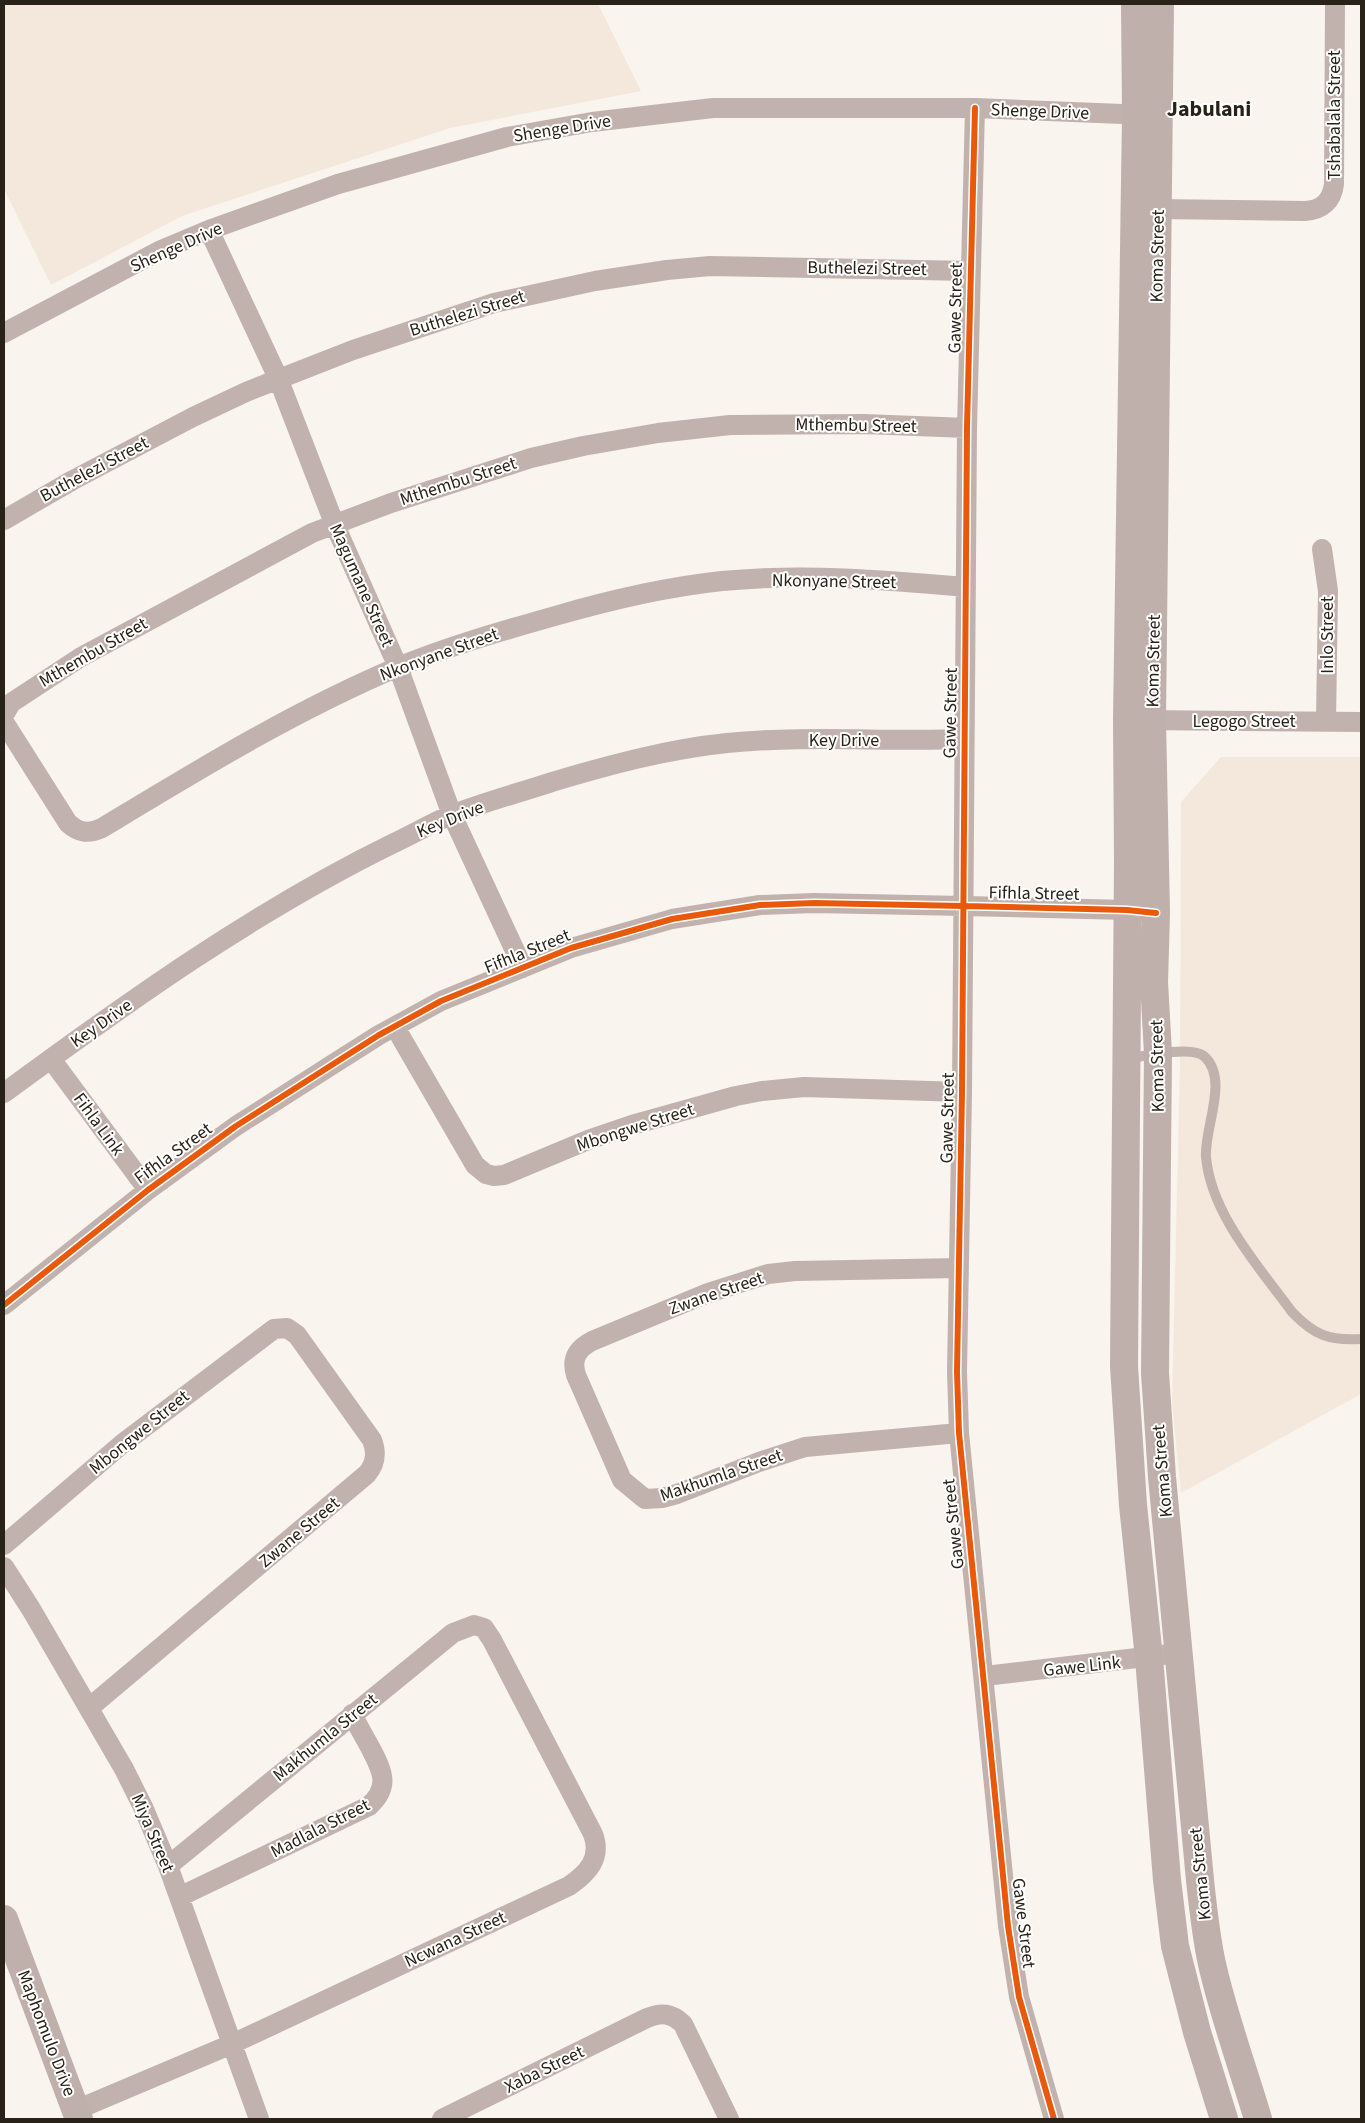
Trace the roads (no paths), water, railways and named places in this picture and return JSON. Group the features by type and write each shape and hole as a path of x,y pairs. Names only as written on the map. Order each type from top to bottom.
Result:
{"main road":[{"name":"Koma Street","path":"1135,4 1157,209 1140,720 1127,910 1124,1366 1126,1414 1149,1658 1167,1880 1176,1946 1197,2032 1224,2119"},
{"name":"Koma Street","path":"1160,4 1147,115 1140,720 1156,913 1154,982 1158,1053 1155,1373 1162,1477 1200,1880 1208,1940 1225,2014 1258,2119"},
{"name":"Maphomulo Drive","path":"4,1919 78,2114"}],"street":[{"name":"Tshabalala Street","path":"1157,209 1305,211 1315,210 1328,202 1333,194 1334,184 1335,4"},
{"name":"Shenge Drive","path":"4,333 159,251 209,230 338,184 507,137 592,122 713,108 975,108 1147,115"},
{"name":"Gawe Street","path":"975,108 967,428 964,906 957,1372 959,1433 985,1676 1008,1926 1017,1987 1027,2031 1054,2119"},
{"name":"Magumane Street","path":"209,230 278,378 334,523 398,667 452,815 523,968"},
{"name":"Buthelezi Street","path":"4,520 73,480 193,417 278,378 424,325 494,303 604,279 710,266 970,271"},
{"name":"Mthembu Street","path":"4,715 11,703 81,656 273,552 334,523 531,458 583,446 698,427 770,423 967,428"},
{"name":"Inlo Street","path":"1322,549 1328,591 1326,721"},
{"name":"Nkonyane Street","path":"4,722 68,823 76,830 88,832 102,828 265,733 398,667 488,635 602,602 722,581 825,579 966,587"},
{"name":"Legogo Street","path":"1140,720 1361,722"},
{"name":"Key Drive","path":"4,1094 176,970 264,913 355,862 452,815 616,764 673,751 727,743 779,740 857,739 917,741 964,739"},
{"name":"Fifhla Street","path":"4,1305 148,1190 236,1126 395,1027 442,1002 571,948 672,919 760,905 814,903 964,906 1127,910 1156,913"},
{"name":"Mbongwe Street","path":"395,1027 475,1165 486,1174 494,1176 504,1175 588,1140 632,1125 736,1096 762,1091 804,1088 962,1092"},
{"name":"Fihla Link","path":"51,1059 148,1190"},
{"name":"Zwane Street","path":"575,1356 583,1346 592,1341 708,1293 753,1278 795,1271 959,1268"},
{"name":"Mbongwe Street","path":"4,1545 122,1444 261,1337 280,1328"},
{"name":"Zwane Street","path":"88,1708 351,1489 372,1468 376,1451 372,1440 297,1335 287,1328 280,1328"},
{"name":"Makhumla Street","path":"575,1356 576,1375 622,1480 644,1499 662,1498 676,1494 741,1468 805,1447 959,1433"},
{"name":"Miya Street","path":"4,1567 31,1609 132,1784 168,1866 259,2119"},
{"name":"Makhumla Street","path":"168,1866 453,1633 474,1625 484,1628 487,1632"},
{"name":"Ncwana Street","path":"78,2114 569,1886 582,1876 592,1864 596,1850 593,1834 487,1632"},
{"name":"Gawe Link","path":"985,1676 1179,1653"},
{"name":"Madlala Street","path":"179,1897 368,1806 375,1800 381,1792 382,1772 352,1714"},
{"name":"Xaba Street","path":"442,2119 647,2018 664,2014 675,2017 683,2024 729,2119"}],"lane":[{"path":"1126,1059 1158,1053 1197,1052 1208,1060 1213,1071 1215,1086 1214,1107 1206,1145 1210,1175 1218,1201 1229,1223 1292,1312 1304,1325 1322,1335 1341,1340 1361,1339"}],"district":[{"name":"Jabulani","path":"1209,108"}]}
